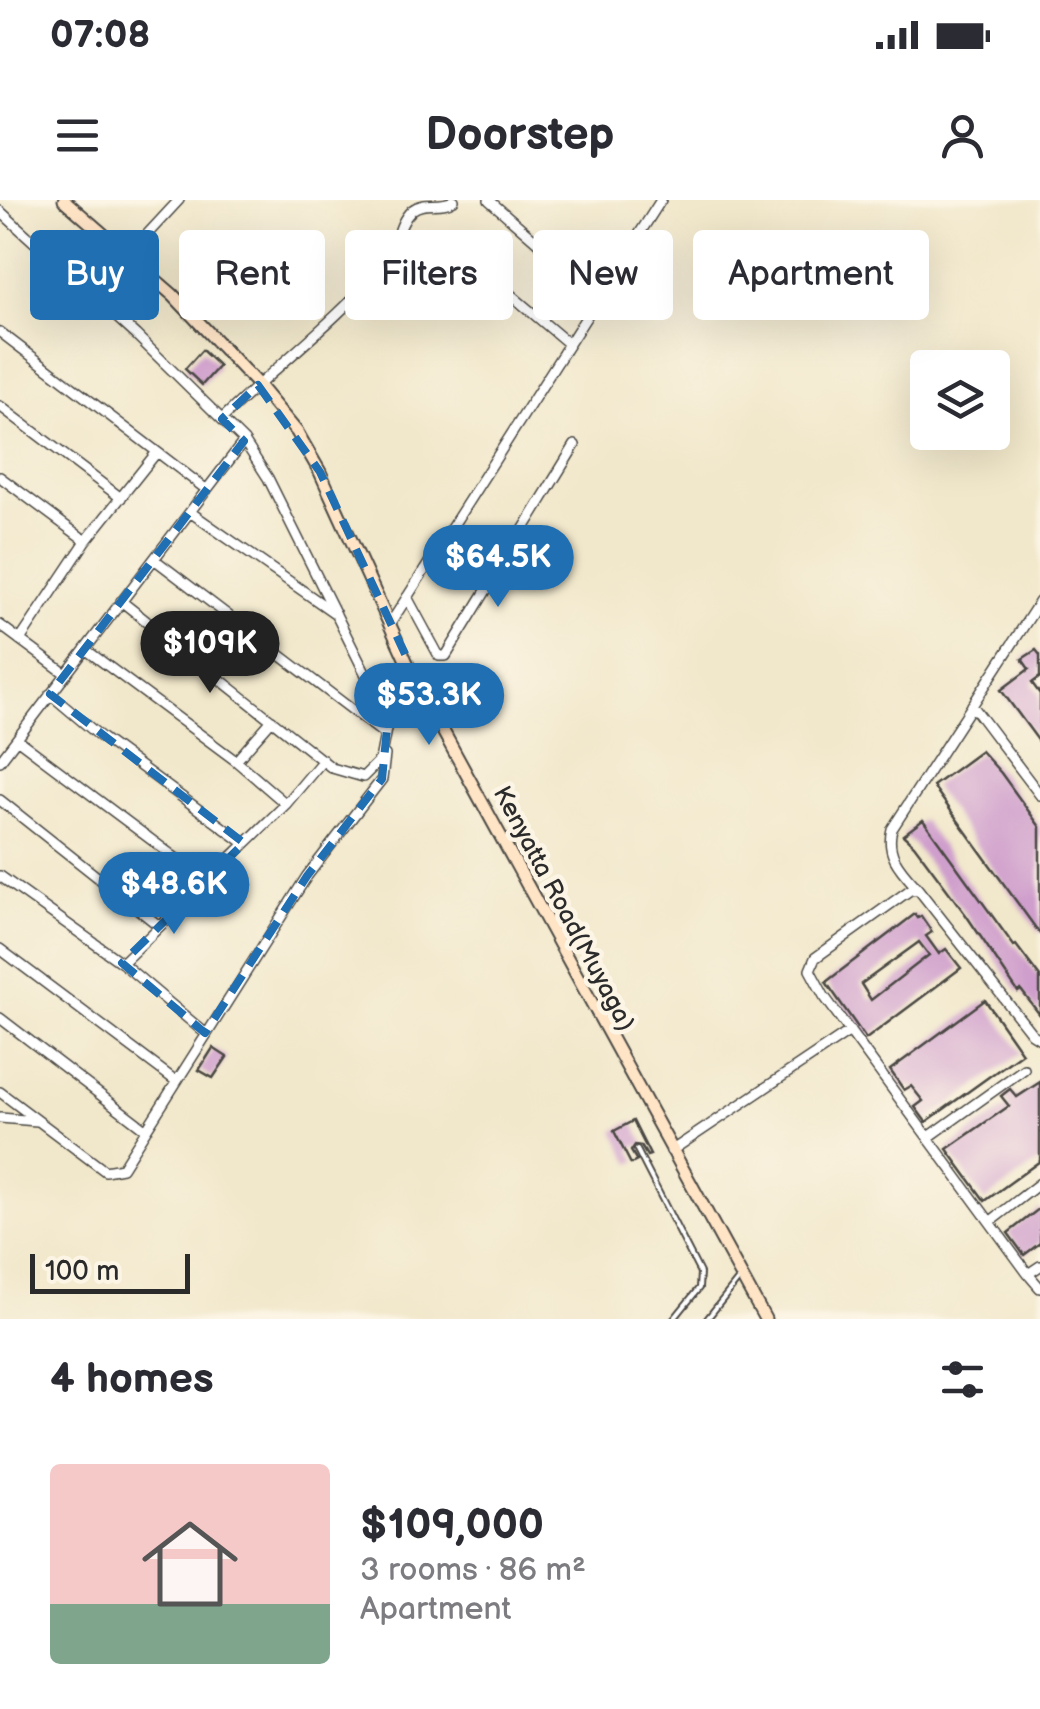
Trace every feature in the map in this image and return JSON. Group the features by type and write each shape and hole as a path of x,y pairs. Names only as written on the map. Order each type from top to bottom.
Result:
{"main road":[{"name":"Kenyatta Road(Muyaga)","path":"64,200 99,230"},
{"name":"Kenyatta Road(Muyaga)","path":"159,283 258,384 297,432 320,472 427,701 766,1319"}],"street":[{"path":"151,230 179,200"},
{"path":"222,419 339,312 387,262 414,207 454,200"},
{"path":"489,200 533,238"},
{"path":"642,230 661,200"},
{"path":"0,211 244,441 284,506 388,719 382,780 306,876 122,1168 112,1172 96,1166 0,1092"},
{"path":"513,296 568,344"},
{"path":"390,624 584,320"},
{"path":"0,332 207,490"},
{"path":"0,406 121,498"},
{"path":"0,760 244,441"},
{"path":"407,597 439,656 446,656 575,445"},
{"path":"20,640 86,542 156,452"},
{"path":"0,478 86,542"},
{"path":"190,512 338,615"},
{"path":"154,559 384,734"},
{"path":"121,601 332,768 363,778 384,749"},
{"path":"1040,602 892,829 888,843 890,854 1032,1034 1040,1039"},
{"path":"0,625 66,674"},
{"path":"84,649 236,761 286,804"},
{"path":"50,694 102,738 244,843"},
{"path":"388,719 427,701"},
{"path":"972,706 1040,796"},
{"path":"236,761 272,720"},
{"path":"18,740 205,880"},
{"path":"122,962 286,804 322,760"},
{"path":"0,800 158,925"},
{"path":"0,876 122,962 206,1033"},
{"path":"918,889 910,890 815,958 810,970 850,1031 1040,1288"},
{"path":"0,949 176,1081"},
{"path":"0,1018 145,1128"},
{"path":"671,1151 850,1031"},
{"path":"929,1137 1024,1069"},
{"path":"0,1118 38,1121"},
{"path":"991,1222 1040,1183"},
{"path":"1028,1274 1040,1266"}],"lane":[{"path":"637,1150 700,1273 698,1288 674,1319"},
{"path":"707,1319 741,1276"}],"highlighted area":[{"path":"258,385 320,472 427,701 388,719 382,779 307,876 205,1033 122,963 244,843 50,694 244,441 222,419"}],"building":[{"path":"202,350 219,366 202,385 185,369"},
{"path":"1036,650 1040,655 1040,677 1032,683 1040,694 1040,743 1001,690 1029,669 1022,659"},
{"path":"981,751 1040,827 1040,934 933,786"},
{"path":"923,820 1040,977 1040,1015 1021,990 1018,992 966,915 903,835"},
{"path":"915,914 932,932 926,936 939,954 946,949 961,968 866,1039 826,982","holes":["919,942 929,955 871,1000 861,984"]},
{"path":"985,1000 1022,1053 926,1122 915,1107 923,1101 911,1086 904,1090 890,1070"},
{"path":"213,1048 227,1057 213,1078 199,1070"},
{"path":"1040,1082 1040,1161 985,1201 947,1149 1009,1106 1001,1096 1010,1089 1017,1097"},
{"path":"633,1121 650,1155 635,1145 631,1151 637,1161 631,1164 614,1131"},
{"path":"1040,1208 1040,1243 1024,1255 1008,1233"}]}
